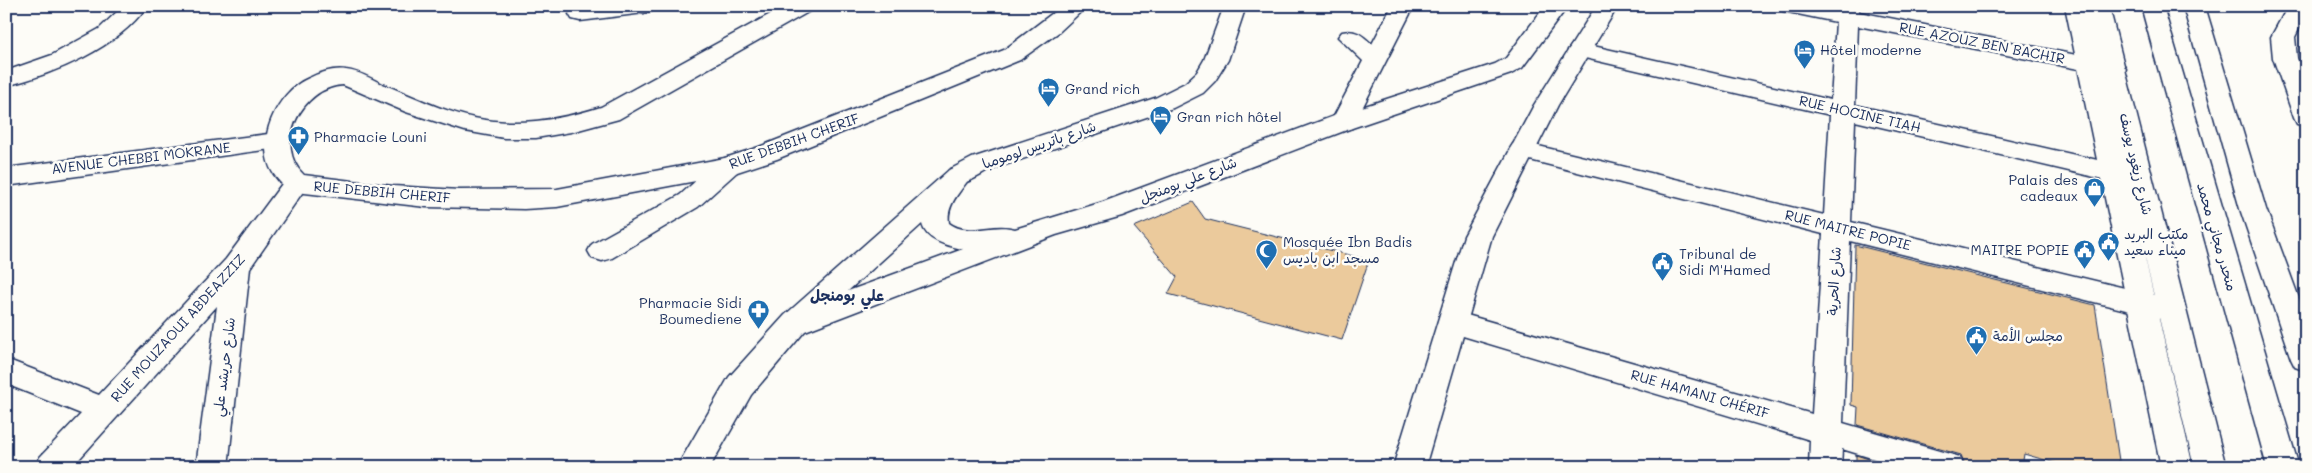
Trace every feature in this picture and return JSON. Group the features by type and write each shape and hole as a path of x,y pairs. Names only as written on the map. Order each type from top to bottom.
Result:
{"street":[{"path":"6,79 60,60 107,34 136,6"},
{"path":"580,14 644,6"},
{"path":"276,141 285,117 307,88 332,77 346,77 452,121 487,130 544,131 580,124 630,104 802,6"},
{"name":"RUE DEBBIH CHERIF","path":"276,141 277,152 286,175 296,184 416,197 534,200 557,198 728,166 768,153 1012,55 1076,6"},
{"path":"1343,122 1403,6"},
{"name":"شارع علي بومنجل","path":"795,323 1046,228 1112,209 1343,122 1510,66 1558,6"},
{"path":"1409,467 1478,236 1546,105 1607,6"},
{"name":"RUE AZOUZ BEN BACHIR","path":"1791,6 1847,12 2102,67"},
{"name":"شارع زيغود يوسف","path":"2076,6 2102,67 2139,179 2210,467"},
{"name":"شارع زيغود يوسف","path":"2098,6 2112,172 2177,467"},
{"name":"منحدر مجاني محمد","path":"2152,6 2283,467"},
{"path":"2194,6 2253,209 2306,360"},
{"path":"2299,6 2283,37 2285,58 2306,118"},
{"name":"شارع باتريس لومومبا","path":"1046,228 986,239 958,238 940,231 936,227 934,213 958,176 981,164 1164,102 1194,88 1207,76 1216,60 1234,10"},
{"name":"شارع الحرية","path":"1825,467 1847,12"},
{"path":"1350,37 1375,60"},
{"name":"RUE HOCINE TIAH","path":"1580,50 2139,179"},
{"name":"AVENUE CHEBBI MOKRANE","path":"6,177 276,141"},
{"name":"RUE MAITRE POPIE","path":"1522,150 2173,311"},
{"path":"602,252 689,201 728,166"},
{"path":"693,467 740,386 795,323 958,176"},
{"name":"RUE MOUZAOUI ABDEAZZIZ","path":"52,467 236,266 296,184"},
{"name":"شارع حريشد علي","path":"212,467 236,266"},
{"name":"RUE HAMANI CHÉRIF","path":"1452,322 1948,467"},
{"path":"6,371 105,410"},
{"path":"35,467 74,444"}],"building":[{"name":"Mosquée Ibn Badis مسجد ابن باديس","path":"1193,202 1205,219 1369,260 1342,340 1168,294 1177,277 1134,227"},
{"name":"مجلس الأمة","path":"1855,245 2095,305 2120,467 2069,467 2024,454 2022,467 1966,467 1961,455 1857,425 1858,407 1851,405"},
{"path":"1856,455 1894,467 1856,467"}],"place":[{"name":"Hôtel moderne","path":"1804,69"},
{"name":"Grand rich","path":"1049,108"},
{"name":"Gran rich hôtel","path":"1161,136"},
{"name":"Pharmacie Louni","path":"298,156"},
{"name":"Palais des cadeaux","path":"2094,207"},
{"name":"مكتب البريد ميناء سعيد","path":"2108,261"},
{"name":"Mosquée Ibn Badis مسجد ابن باديس","path":"1267,269"},
{"name":"MAITRE POPIE","path":"2085,269"},
{"name":"Tribunal de Sidi M'Hamed","path":"1663,281"},
{"name":"Pharmacie Sidi Boumediene","path":"758,330"},
{"name":"مجلس الأمة","path":"1977,355"}],"district":[{"name":"علي بومنجل","path":"847,296"}]}
